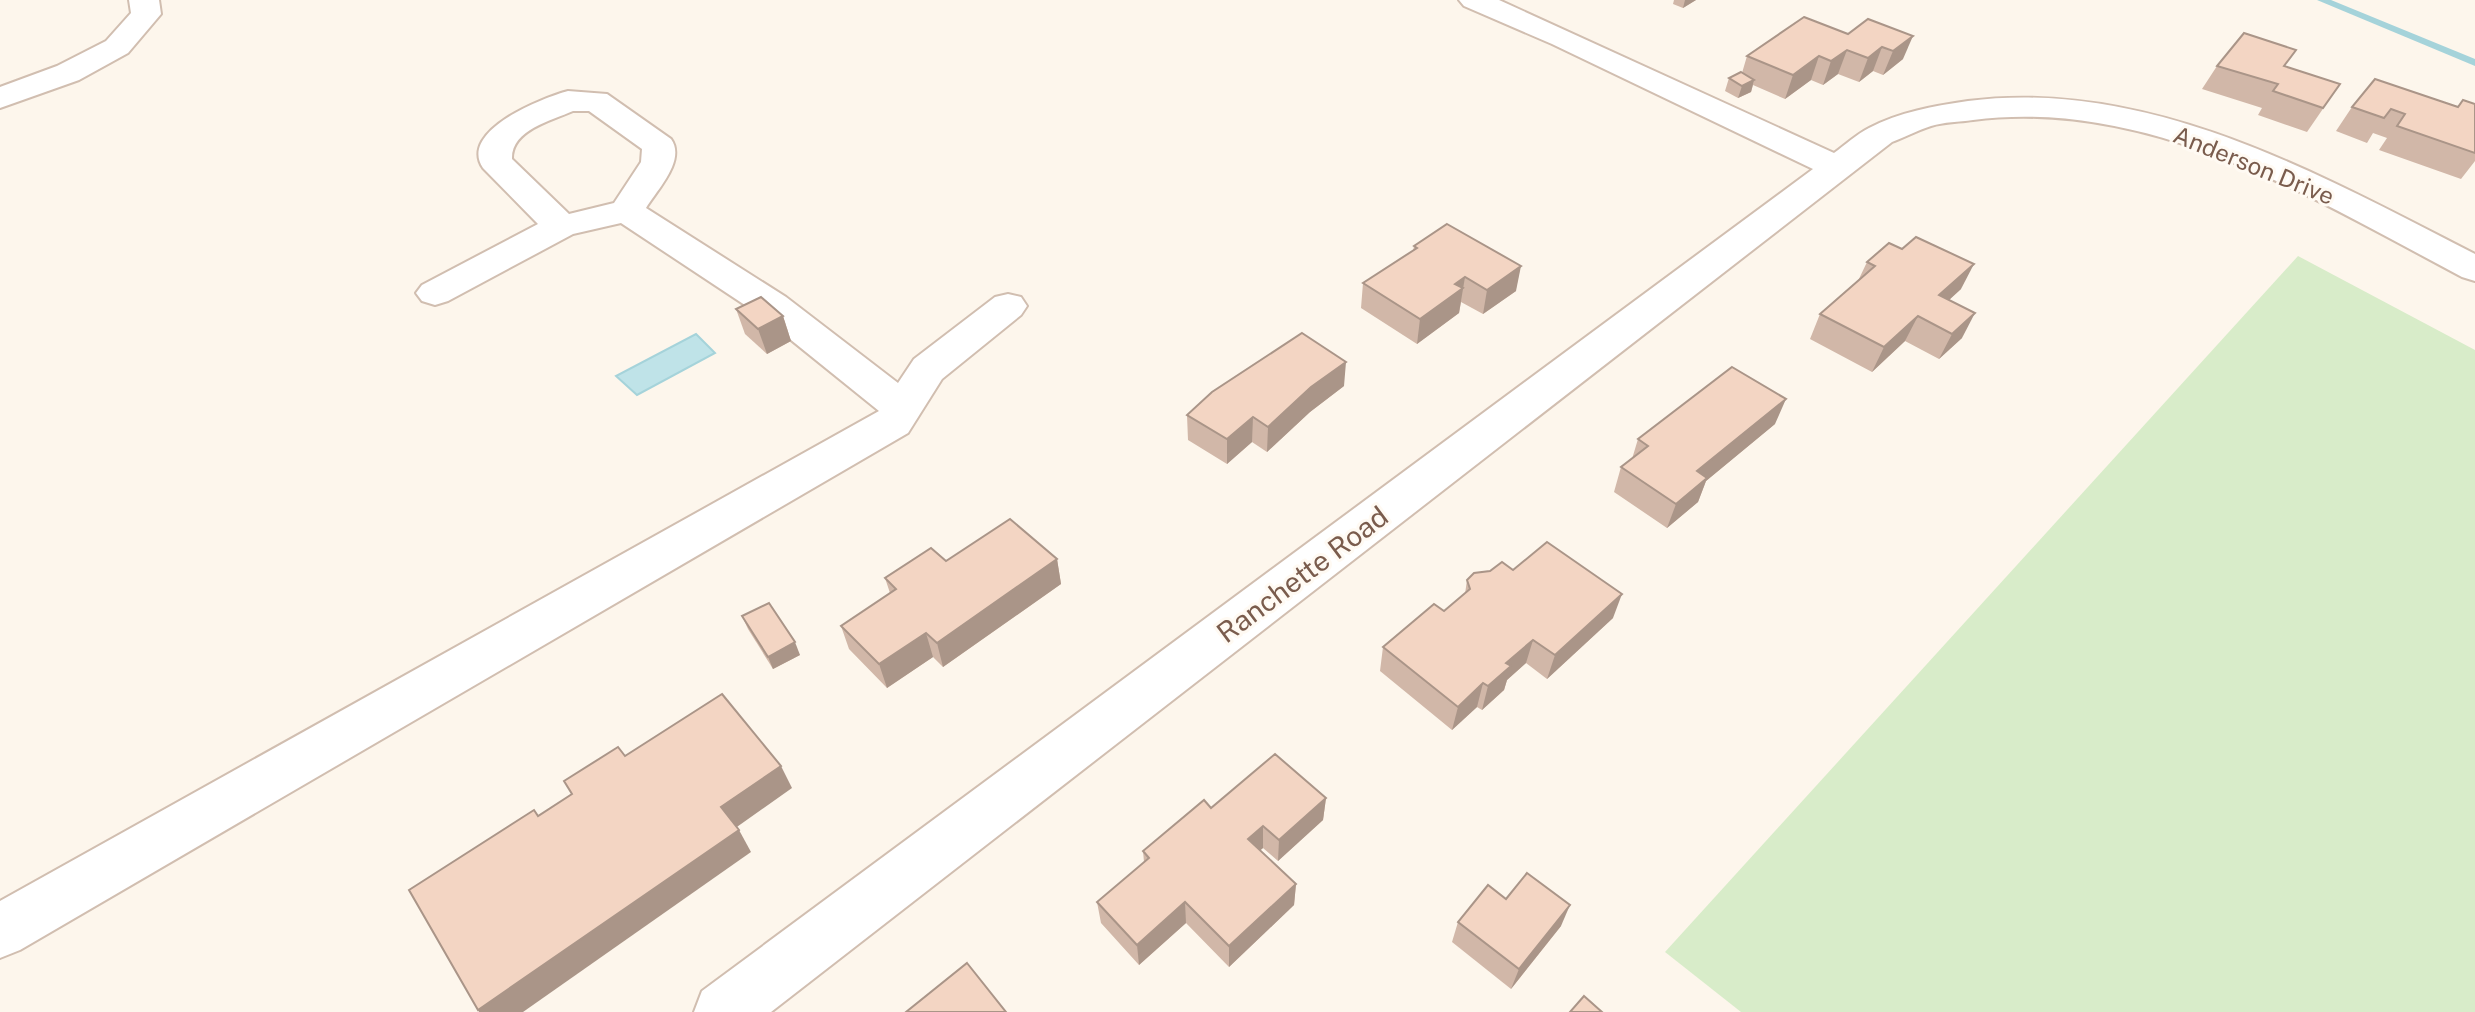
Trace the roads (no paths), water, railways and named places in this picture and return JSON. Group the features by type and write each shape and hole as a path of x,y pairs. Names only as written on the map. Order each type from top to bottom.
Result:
{"street":[{"path":"0,98 68,73 117,47 146,14 144,0"},
{"path":"1474,0 1563,38 1837,167"},
{"path":"435,293 561,226 627,211 658,162 659,146 596,101 568,101 510,128 495,148 495,161 561,226"},
{"name":"Anderson Drive","path":"1880,135 1928,117 1983,107 2048,106 2122,116 2214,143 2291,175 2475,269"},
{"name":"Ranchette Road","path":"723,1012 1880,135"},
{"path":"627,211 773,306 902,408"},
{"path":"0,931 893,423 928,369 1008,306"}],"water":[{"path":"696,334 715,353 637,395 616,376"}],"waterway":[{"path":"2322,0 2475,63"}]}
